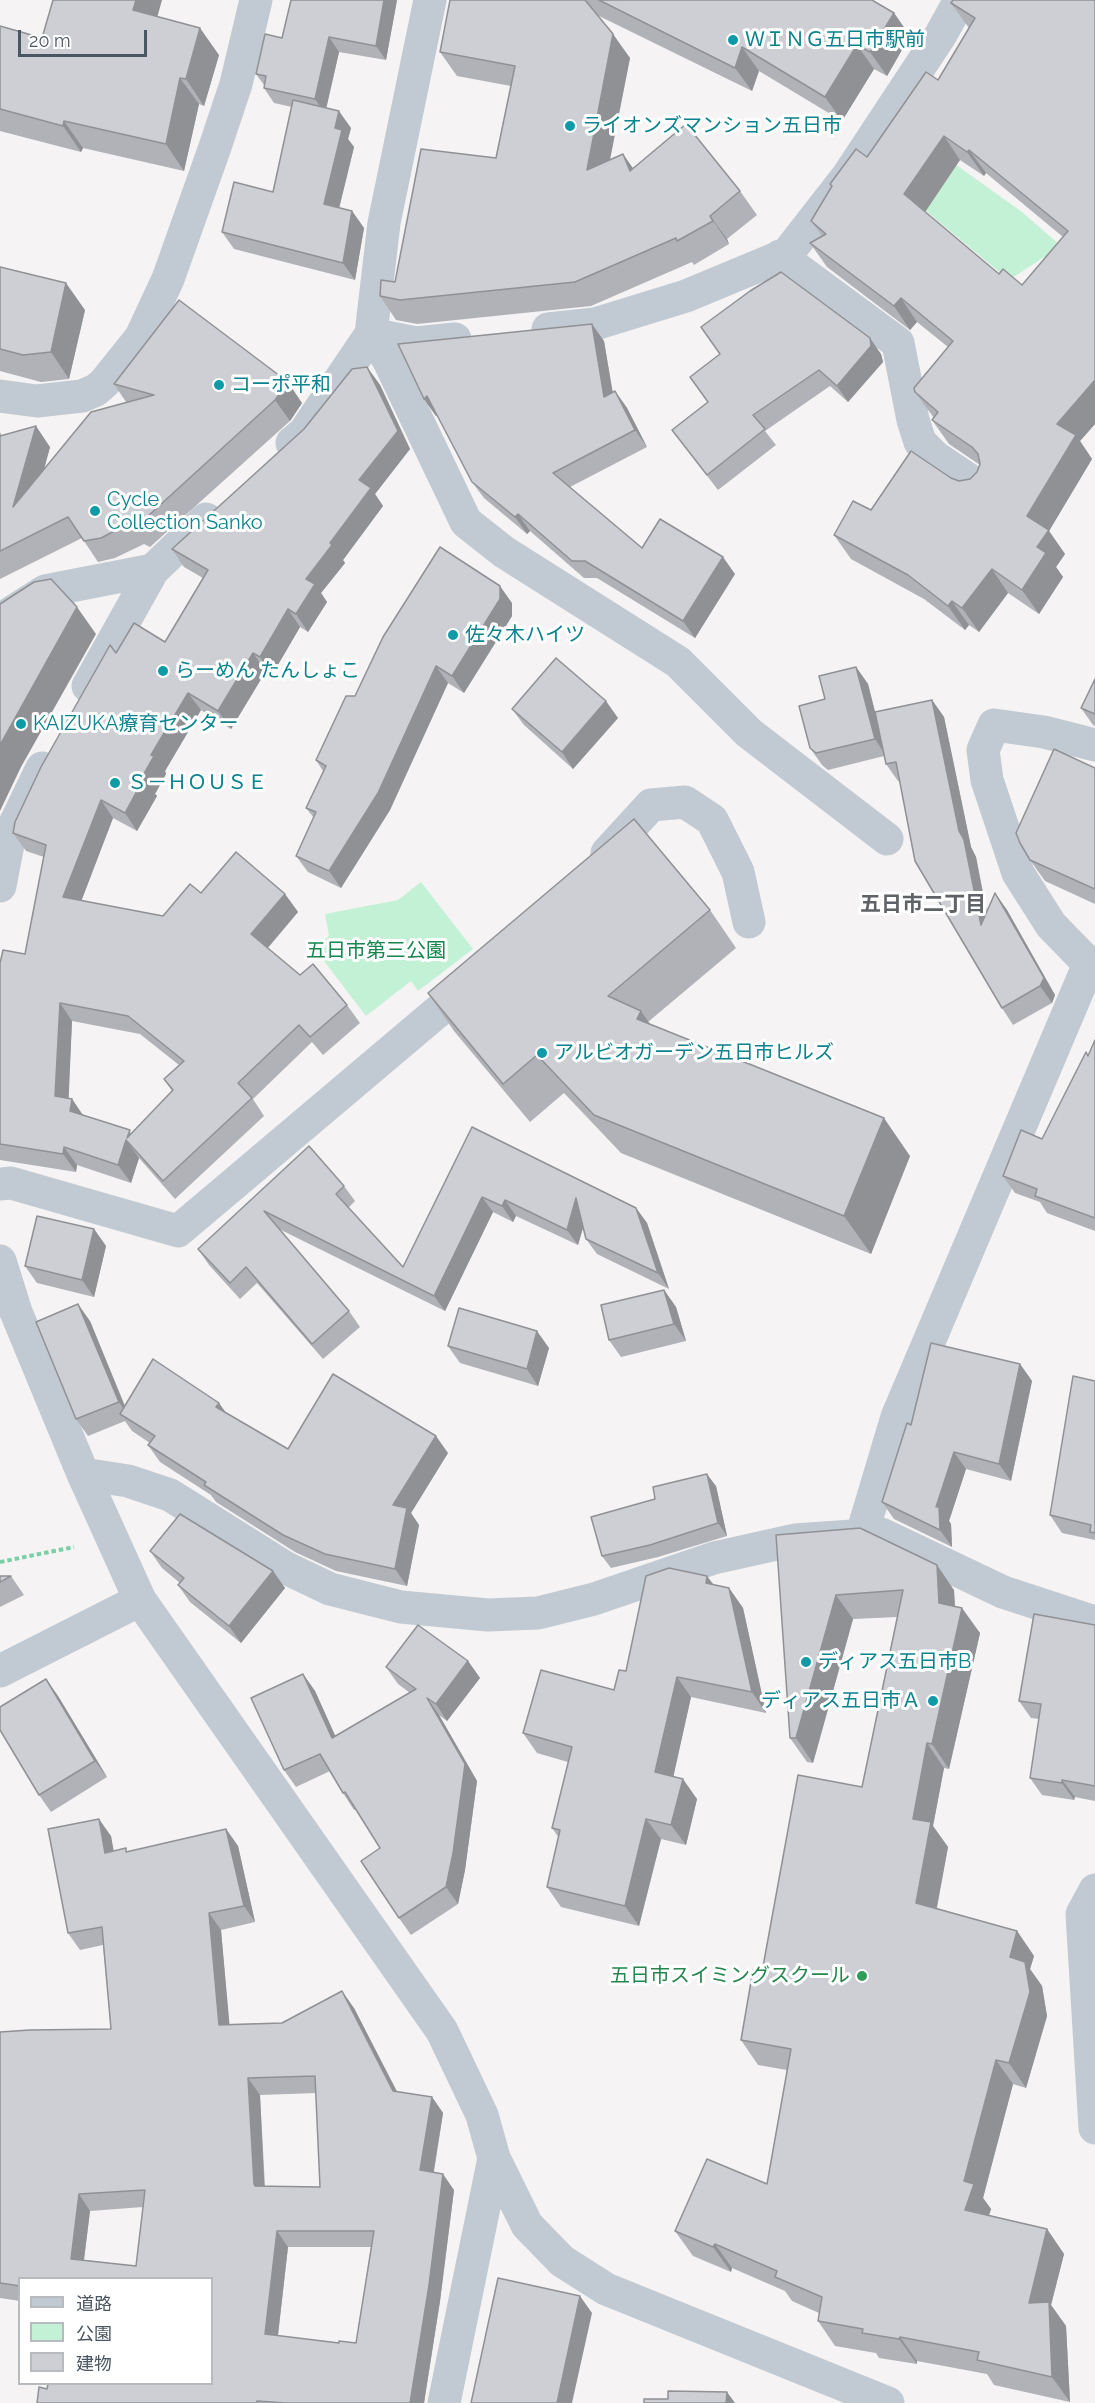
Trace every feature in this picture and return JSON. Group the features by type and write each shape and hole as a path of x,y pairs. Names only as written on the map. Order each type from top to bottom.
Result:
{"street":[{"path":"0,396 37,401 82,396 96,390 105,382 141,337 168,279 204,179 236,84 256,0"},
{"path":"271,461 304,433 371,334 384,223 430,0"},
{"path":"516,332 595,324 686,296 787,254 847,177 940,36 960,0"},
{"path":"780,256 898,343 913,420 920,442 935,456 978,486"},
{"path":"371,334 416,343 483,336"},
{"path":"371,334 388,359 466,522 504,552 678,662 749,733 887,839"},
{"path":"77,707 153,570 230,497"},
{"path":"4,608 45,591 153,570"},
{"path":"862,1534 897,1417 1092,963 1051,925 1018,873 987,780 983,750 994,726 1044,732 1095,745"},
{"path":"0,886 10,834 37,776 54,747"},
{"path":"586,875 651,805 685,802 712,820 738,872 748,922"},
{"path":"0,1184 12,1183 178,1231 501,958"},
{"path":"0,1261 16,1312 83,1474 140,1600 442,2031 482,2115 494,2158 527,2225 562,2261 606,2289 888,2403"},
{"path":"83,1474 128,1481 170,1496 286,1568 330,1589 401,1607 488,1615 538,1613 594,1599 714,1558 795,1540 880,1534 1003,1592 1095,1623"},
{"path":"0,1671 140,1600"},
{"path":"1095,1890 1082,1914 1095,2128"},
{"path":"444,2403 494,2158"}],"path":[{"path":"0,1562 112,1539"}],"green space":[{"path":"899,124 1022,212 1061,246 1009,280 871,165"},
{"name":"五日市第三公園","path":"421,882 473,949 418,991 411,981 366,1016 314,948 329,936 325,914 398,900"}],"building":[{"path":"53,0 136,0 133,10 200,28 186,79 180,78 166,144 64,121 63,126 0,109 0,26 42,38"},
{"path":"291,0 384,0 376,46 329,37 315,99 264,88 266,76 256,74 265,34 282,38"},
{"path":"450,0 585,0 613,34 587,170 623,154 630,171 686,124 740,191 710,216 713,221 677,241 676,238 575,282 400,300 380,296 381,280 395,282 421,149 496,158 515,66 440,52"},
{"path":"599,0 872,0 894,13 870,52 857,45 825,97 742,47 735,68"},
{"path":"953,0 1095,0 1095,380 1057,424 1076,435 1027,516 1049,530 1037,547 1046,553 1022,590 992,569 962,608 952,601 948,606 908,575 834,535 853,501 871,510 911,451 959,481 970,479 977,472 980,464 978,454 972,447 932,420 938,412 915,392 914,388 953,341 901,298 894,306 810,243 826,234 811,221 832,186 830,184 856,149 867,157 926,72 938,80 975,18 951,3","holes":["944,136 967,152 969,150 1068,231 1022,285 1003,269 999,274 904,194"]},
{"path":"293,100 339,111 335,128 342,130 324,204 352,211 343,263 222,232 234,182 273,192"},
{"path":"0,267 66,283 51,352 23,355 0,349"},
{"path":"781,272 870,338 871,346 837,386 819,370 753,415 765,429 707,475 672,430 708,402 690,377 720,354 701,327 750,291"},
{"path":"179,300 288,382 275,400 136,527 130,523 101,538 84,541 68,517 0,551 0,436 36,426 13,507 91,412 154,395 114,384"},
{"path":"592,324 604,397 615,391 635,430 553,473 642,548 660,519 723,557 683,621 585,561 572,561 518,514 515,517 472,482 427,396 424,399 398,344"},
{"path":"367,367 398,431 359,480 371,488 306,579 315,584 296,614 288,609 260,657 253,653 218,711 188,693 151,755 154,756 125,813 101,800 63,897 163,916 190,884 201,893 236,852 285,894 251,934 300,975 313,964 347,1005 310,1037 299,1025 238,1083 252,1098 163,1181 126,1140 118,1165 64,1147 63,1154 0,1144 0,963 3,950 25,954 46,845 13,833 15,822 41,767 110,645 116,653 134,623 165,642 208,570 172,549 304,429 352,369","holes":["60,1003 128,1016 184,1061 164,1079 173,1090 127,1138 130,1130 70,1111 72,1099 55,1096"]},
{"path":"440,547 500,586 500,599 452,676 436,666 378,793 329,871 296,856 316,812 306,808 326,766 316,760 346,696 355,696 383,637"},
{"path":"51,579 77,607 0,745 0,604 34,582"},
{"path":"556,658 606,701 562,752 512,709"},
{"path":"856,667 875,739 816,753 810,748 799,706 825,699 819,676"},
{"path":"1095,679 1095,714 1081,708"},
{"path":"932,700 981,925 995,893 1044,978 1040,986 1002,1008 915,861 896,762 886,764 875,712"},
{"path":"1054,749 1095,768 1095,889 1030,860 1016,833"},
{"name":"アルビオガーデン五日市ヒルズ","path":"634,819 710,910 608,996 641,1011 637,1019 884,1118 844,1216 594,1115 537,1055 503,1084 428,993"},
{"path":"1095,1040 1095,1218 1035,1196 1037,1189 1003,1176 1021,1130 1042,1139 1086,1052 1088,1056"},
{"path":"472,1127 636,1208 658,1273 586,1239 576,1198 567,1230 505,1200 502,1206 482,1197 434,1296 264,1211 349,1311 312,1344 246,1267 230,1283 198,1249 309,1146 344,1186 336,1194 403,1267"},
{"path":"37,1216 94,1229 82,1280 25,1266"},
{"path":"664,1290 674,1324 609,1340 601,1305"},
{"path":"78,1304 119,1402 76,1419 36,1322"},
{"path":"459,1308 537,1331 527,1369 448,1346"},
{"path":"931,1343 1020,1364 999,1464 954,1452 936,1507 939,1507 940,1530 882,1502 907,1423 911,1425"},
{"path":"153,1359 219,1403 216,1407 288,1449 333,1374 436,1436 393,1505 407,1508 395,1569 325,1554 283,1535 204,1485 206,1482 148,1445 155,1436 120,1414"},
{"path":"1073,1376 1095,1381 1095,1533 1090,1532 1091,1525 1050,1515"},
{"path":"707,1474 718,1523 650,1545 602,1556 591,1517 655,1499 653,1487"},
{"path":"180,1514 273,1571 229,1626 178,1585 184,1578 150,1551"},
{"path":"860,1528 937,1565 939,1603 962,1608 932,1744 927,1743 913,1819 931,1822 916,1903 1017,1931 1010,1957 1025,1962 1030,1992 1009,2063 996,2060 964,2181 974,2184 965,2210 1047,2229 1029,2303 1049,2302 1052,2377 977,2360 979,2352 900,2337 899,2339 862,2333 863,2329 818,2321 822,2297 775,2277 777,2271 715,2244 713,2247 675,2231 707,2159 767,2184 791,2049 741,2040 753,1970 762,1972 798,1775 862,1787 903,1590 836,1595 796,1738 790,1738 776,1535"},
{"path":"669,1568 707,1576 706,1583 729,1588 752,1692 677,1677 655,1772 683,1779 671,1825 646,1819 625,1906 547,1887 560,1830 552,1828 572,1747 523,1733 541,1670 614,1690 619,1670 626,1671 646,1576"},
{"path":"0,1576 11,1576 0,1582"},
{"path":"1034,1614 1095,1625 1095,1786 1062,1780 1062,1783 1030,1778 1041,1704 1019,1701"},
{"path":"418,1625 468,1661 436,1704 427,1698 465,1764 446,1887 399,1918 361,1861 380,1848 320,1754 284,1770 251,1698 303,1674 332,1738 416,1689 386,1667"},
{"path":"46,1679 95,1761 39,1795 0,1730 0,1707"},
{"path":"99,1819 105,1853 126,1848 126,1852 226,1829 244,1906 209,1913 219,2025 282,2023 342,1991 393,2091 432,2097 420,2170 443,2174 429,2285 410,2403 257,2401 257,2403 37,2403 39,2387 47,2389 48,2385 213,2385 213,2277 18,2277 18,2286 0,2283 0,2032 111,2029 102,1927 68,1933 48,1829","holes":["315,2076 320,2187 255,2186 248,2078","145,2190 136,2266 71,2259 79,2194","277,2231 374,2231 356,2343 265,2334"]},
{"path":"498,2278 580,2296 557,2403 471,2403"},
{"path":"668,2391 727,2392 726,2403 644,2403 644,2399 668,2399"}],"place":[{"name":"ＷＩＮＧ五日市駅前","path":"733,40"},
{"name":"ライオンズマンション五日市","path":"570,126"},
{"name":"コーポ平和","path":"219,385"},
{"name":"Cycle Collection Sanko","path":"95,511"},
{"name":"佐々木ハイツ","path":"453,635"},
{"name":"らーめん たんしょこ","path":"163,671"},
{"name":"KAIZUKA療育センター","path":"21,724"},
{"name":"Ｓ－ＨＯＵＳＥ","path":"115,783"},
{"name":"アルビオガーデン五日市ヒルズ","path":"542,1053"},
{"name":"ディアス五日市B","path":"806,1662"},
{"name":"ディアス五日市Ａ","path":"933,1701"},
{"name":"五日市スイミングスクール","path":"862,1976"}],"district":[{"name":"五日市二丁目","path":"923,905"}]}
